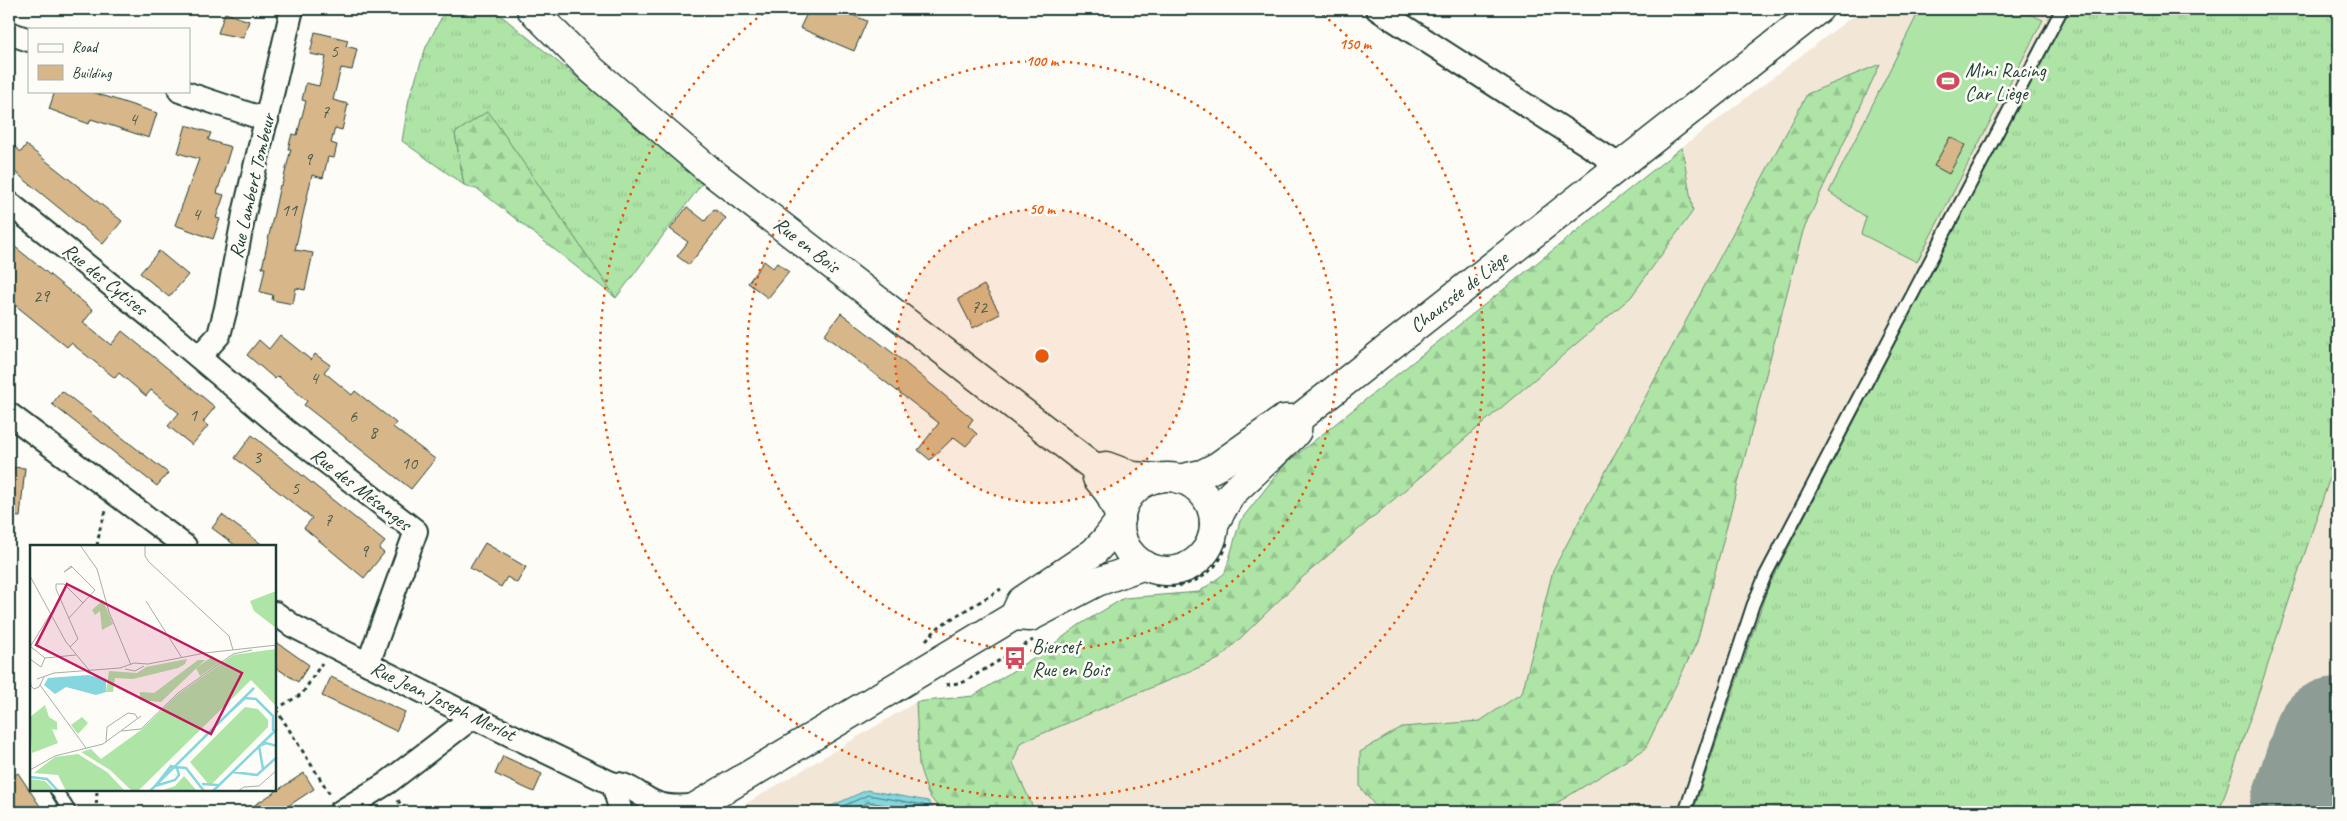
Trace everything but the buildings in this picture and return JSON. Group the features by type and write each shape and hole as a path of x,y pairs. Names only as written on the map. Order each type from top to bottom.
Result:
{"main road":[{"name":"Rue en Bois","path":"531,9 592,70 709,170 1095,468 1097,478 1109,493 1121,518"},
{"name":"Chaussée de Liège","path":"1169,479 1202,474 1218,466 1284,419 1298,419 1819,9"},
{"name":"Chaussée de Liège","path":"1214,524 1231,494 1294,436 1297,431 1298,419"},
{"path":"1095,468 1106,466 1133,476 1169,479 1191,484 1203,494 1211,508 1214,524 1212,540 1204,554 1192,564 1176,570 1160,571 1145,566 1125,546 1121,533 1121,518 1124,505 1131,494 1144,484 1169,479"},
{"path":"693,809 1014,616 1021,601 1094,552 1121,518"},
{"path":"1014,616 1030,617 1109,576 1145,566"}],"street":[{"name":"Rue Lambert Tombeur","path":"199,357 219,335 244,214 292,9"},
{"path":"1377,9 1619,166"},
{"path":"9,33 28,40"},
{"path":"183,92 267,120"},
{"name":"Rue des Cytises","path":"9,203 199,357"},
{"name":"Rue des Mésanges","path":"199,357 285,430 416,531 368,664"},
{"path":"9,414 185,545"},
{"name":"Rue Jean Joseph Merlot","path":"276,614 293,626 368,664 613,784 625,786 656,803 693,809"},
{"path":"340,812 387,783 473,717"},
{"path":"613,784 621,812"}],"lane":[{"path":"1685,812 1753,605 1765,576 2062,9"},
{"path":"57,791 70,812"}],"path":[{"path":"97,545 100,529 113,492"},
{"path":"920,646 941,625 1003,588"},
{"path":"332,645 302,694 276,710 340,812"},
{"path":"96,812 97,791"}],"shaded area":[{"path":"1862,9 2338,9 2338,812 732,812 916,702 973,696 1046,650 1079,625 1124,598 1199,592 1225,573 1240,521 1285,464 1682,147"}],"green space":[{"path":"446,9 493,9 704,181 616,298 488,112 455,133 464,185 402,141 409,99 426,47"},
{"name":"Mini Racing Car Liège","path":"1920,9 2018,9 2043,20 1917,262 1861,234 1866,217 1829,192"},
{"path":"2069,9 2338,9 2338,453 2219,812 1693,812 1768,587"},
{"path":"1880,64 1803,231 1697,642 1645,749 1542,812 1380,812 1360,787 1360,752 1402,727 1480,721 1522,693 1553,570 1807,94"},
{"path":"488,111 616,298 479,190 464,185 455,133"},
{"path":"1682,147 1693,211 1631,297 1304,576 1219,659 1020,743 1013,763 1035,812 942,812 928,794 919,765 916,702 973,696 1046,650 1079,625 1124,598 1199,592 1225,573 1240,521 1285,464"}],"water":[{"path":"867,790 928,801 936,812 818,812"}],"runway":[{"path":"2315,812 2338,743"}],"place":[{"name":"Mini Racing Car Liège","path":"1948,81"},
{"name":"Bierset Rue en Bois","path":"1015,658"}]}
